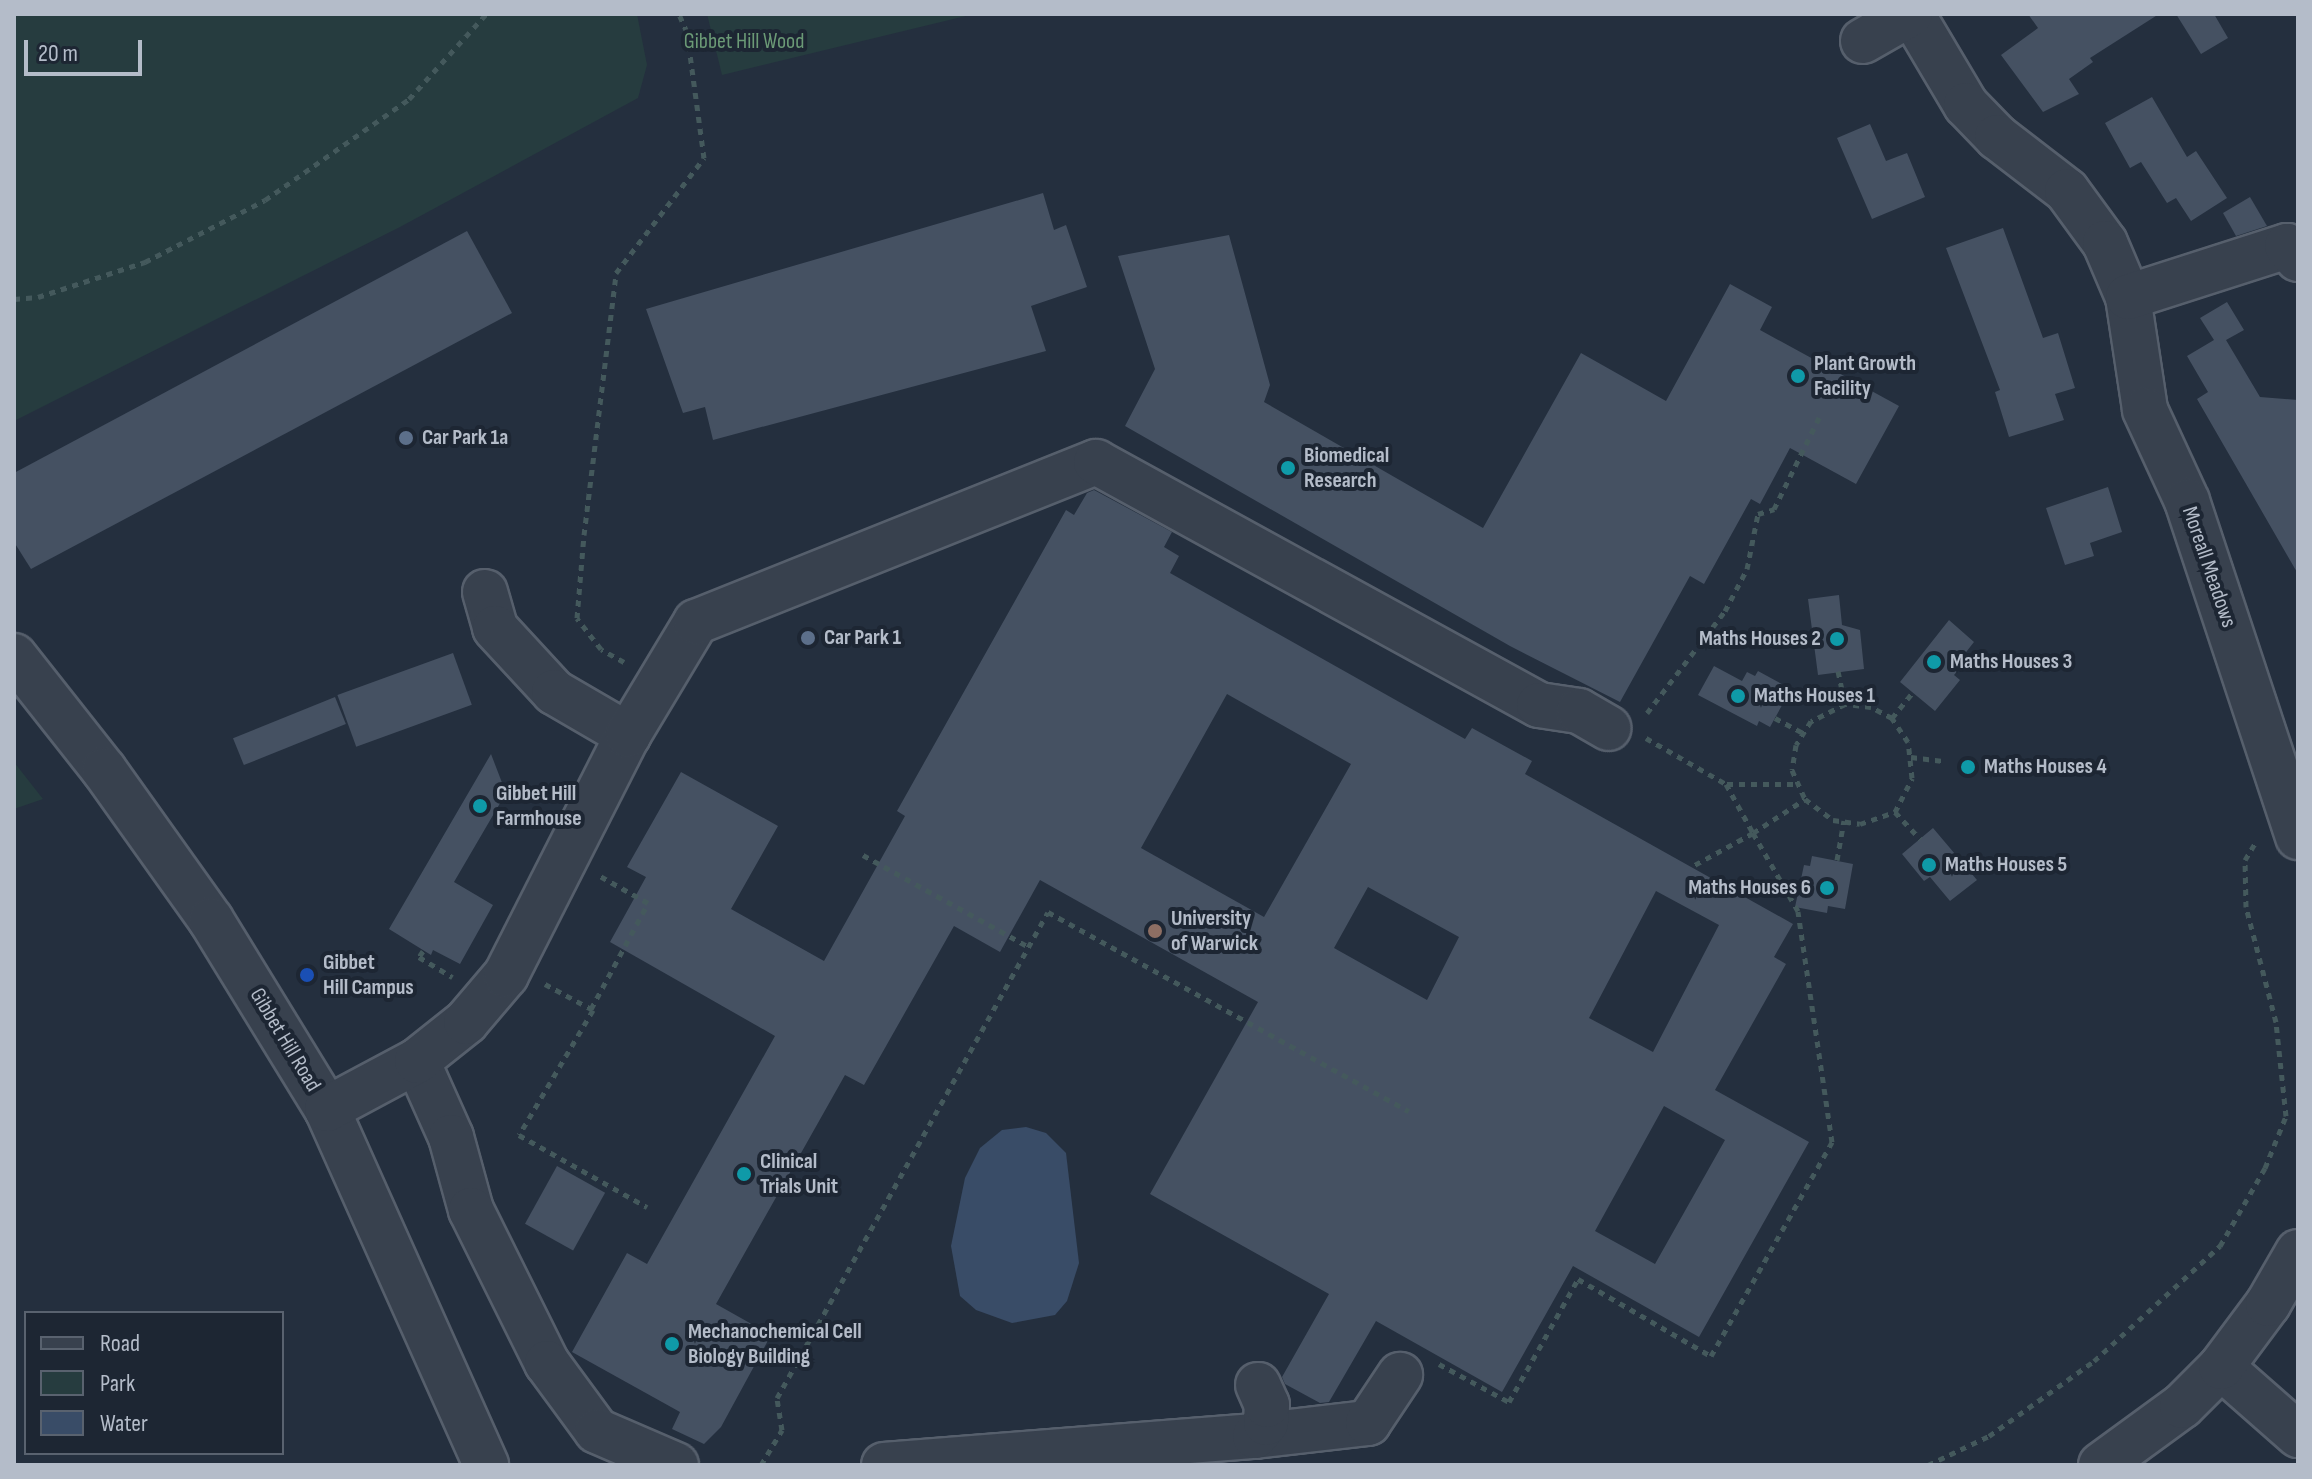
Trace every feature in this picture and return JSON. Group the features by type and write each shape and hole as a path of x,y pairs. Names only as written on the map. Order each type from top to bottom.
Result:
{"street":[{"name":"Moreall Meadows","path":"1863,41 1911,14 1966,105 1997,137 2067,191 2088,216 2128,297 2145,410 2187,501 2296,819"},
{"path":"2128,297 2294,248"},
{"path":"327,1109 417,1061 466,1022 511,966 628,735 696,622 1096,462 1539,705 1579,711 1628,727"},
{"path":"485,592 495,628 554,692 628,735"},
{"name":"Gibbet Hill Road","path":"14,656 104,770 211,920 327,1109 486,1465"},
{"path":"417,1061 451,1137 471,1210 547,1363 597,1431 676,1465"},
{"path":"2101,1465 2182,1406 2221,1367 2268,1304 2298,1252"},
{"path":"2221,1367 2298,1435"},
{"path":"884,1465 1255,1436 1368,1423 1400,1375"},
{"path":"1255,1436 1267,1414 1258,1385"}],"path":[{"path":"14,299 38,297 145,262 265,200 409,99 486,14"},
{"path":"659,683 601,649 577,618 616,273 704,158 687,32 679,14"},
{"path":"1794,784 1726,784 1628,727 1725,611 1747,569 1758,514 1774,509 1821,414"},
{"path":"1838,671 1845,704"},
{"path":"1892,718 1912,693"},
{"path":"1845,704 1871,707 1892,718 1908,742 1912,778 1895,812 1860,824 1833,820 1805,799 1794,784 1792,770 1801,732 1828,710 1845,704"},
{"path":"1775,718 1801,732"},
{"path":"1911,757 1943,761"},
{"path":"1400,1375 1413,1349 1509,1402 1578,1279 1711,1356 1832,1142 1810,963 1798,911 1726,784"},
{"path":"1691,867 1753,833 1805,799"},
{"path":"1895,812 1920,839"},
{"path":"1928,1465 1989,1436 2094,1361 2220,1246 2265,1168 2286,1116 2276,1022 2246,907 2245,860 2270,819 2296,819"},
{"path":"1837,860 1844,821"},
{"path":"863,855 1029,947"},
{"path":"568,858 648,903 519,1135 647,1207"},
{"path":"761,1465 782,1430 777,1398 1048,912 1409,1111"},
{"path":"511,966 591,1009"}],"green space":[{"path":"14,14 637,14 647,65 638,98 400,227 14,421"},
{"name":"Gibbet Hill Wood","path":"707,14 974,14 722,75"},
{"path":"14,762 43,799 14,809"}],"water":[{"path":"1026,1127 1046,1133 1066,1153 1079,1263 1067,1301 1055,1315 1012,1323 976,1310 960,1296 951,1246 965,1178 980,1148 1002,1130"}],"building":[{"path":"2028,14 2159,14 2090,58 2093,62 2069,79 2079,94 2043,112 2001,55 2038,28"},
{"path":"2176,14 2214,14 2228,38 2201,54"},
{"path":"2152,97 2187,157 2196,151 2227,198 2191,221 2176,198 2167,203 2141,162 2130,168 2105,123"},
{"path":"1870,124 1886,161 1907,153 1925,197 1872,219 1837,138"},
{"path":"1043,193 1054,230 1066,225 1087,287 1031,306 1046,351 713,440 705,407 683,413 646,309"},
{"path":"2250,197 2267,226 2236,236 2223,213"},
{"path":"2003,228 2043,338 2058,333 2075,388 2055,394 2064,420 2009,437 1995,392 2000,390 1946,248"},
{"path":"467,231 512,313 31,569 14,542 14,473"},
{"name":"Biomedical Research","path":"1229,235 1270,385 1264,402 1483,528 1581,353 1666,401 1730,284 1772,307 1760,330 1899,406 1856,484 1790,448 1760,504 1751,499 1704,584 1690,576 1620,702 1510,646 1125,426 1155,369 1118,256"},
{"path":"2227,302 2244,330 2226,340 2260,397 2298,400 2298,574 2197,399 2208,392 2187,356 2214,340 2200,318"},
{"path":"2108,487 2122,532 2090,543 2094,556 2065,565 2046,508"},
{"path":"1094,490 1172,532 1164,547 1179,556 1170,573 1465,739 1472,728 1532,761 1525,774 1793,924 1774,957 1786,964 1715,1090 1809,1142 1699,1337 1573,1266 1502,1392 1376,1321 1329,1402 1320,1403 1285,1384 1282,1377 1329,1294 1150,1194 1258,1002 1040,880 1000,952 954,926 864,1085 845,1075 716,1304 771,1335 721,1427 704,1444 672,1429 680,1412 572,1352 627,1253 647,1264 775,1036 610,942 646,877 627,867 681,772 778,826 731,909 824,961 905,816 897,811 1066,510 1074,515 1087,493","holes":["1227,694 1351,764 1264,917 1141,848","1368,887 1459,937 1427,1000 1334,948","1656,891 1719,925 1653,1052 1589,1018","1664,1106 1725,1140 1655,1264 1595,1231"]},
{"name":"Maths Houses 2","path":"1839,595 1842,625 1860,630 1864,669 1818,675 1808,599"},
{"name":"Maths Houses 3","path":"1949,620 1974,642 1956,665 1960,668 1954,675 1960,680 1935,711 1900,682"},
{"path":"453,653 472,705 356,747 337,695"},
{"name":"Maths Houses 1","path":"1714,666 1742,681 1747,672 1755,676 1758,671 1791,689 1770,727 1759,721 1757,726 1698,695"},
{"path":"335,697 346,724 244,765 233,738"},
{"path":"491,754 506,793 454,882 493,905 460,964 433,950 431,955 389,929"},
{"name":"Maths Houses 5","path":"1933,828 1977,880 1950,901 1930,877 1924,881 1902,854"},
{"name":"Maths Houses 6","path":"1812,856 1853,864 1845,909 1828,906 1827,913 1795,907 1804,865 1810,866"},
{"path":"557,1166 605,1193 573,1250 525,1224"}],"place":[{"name":"Plant Growth Facility","path":"1798,376"},
{"name":"Car Park 1a","path":"406,438"},
{"name":"Biomedical Research","path":"1288,468"},
{"name":"Car Park 1","path":"808,638"},
{"name":"Maths Houses 2","path":"1837,639"},
{"name":"Maths Houses 3","path":"1934,662"},
{"name":"Maths Houses 1","path":"1738,696"},
{"name":"Maths Houses 4","path":"1968,767"},
{"name":"Gibbet Hill Farmhouse","path":"480,806"},
{"name":"Maths Houses 5","path":"1929,865"},
{"name":"Maths Houses 6","path":"1827,888"},
{"name":"University of Warwick","path":"1155,931"},
{"name":"Gibbet Hill Campus","path":"307,975"},
{"name":"Clinical Trials Unit","path":"744,1174"},
{"name":"Mechanochemical Cell Biology Building","path":"672,1344"}]}
